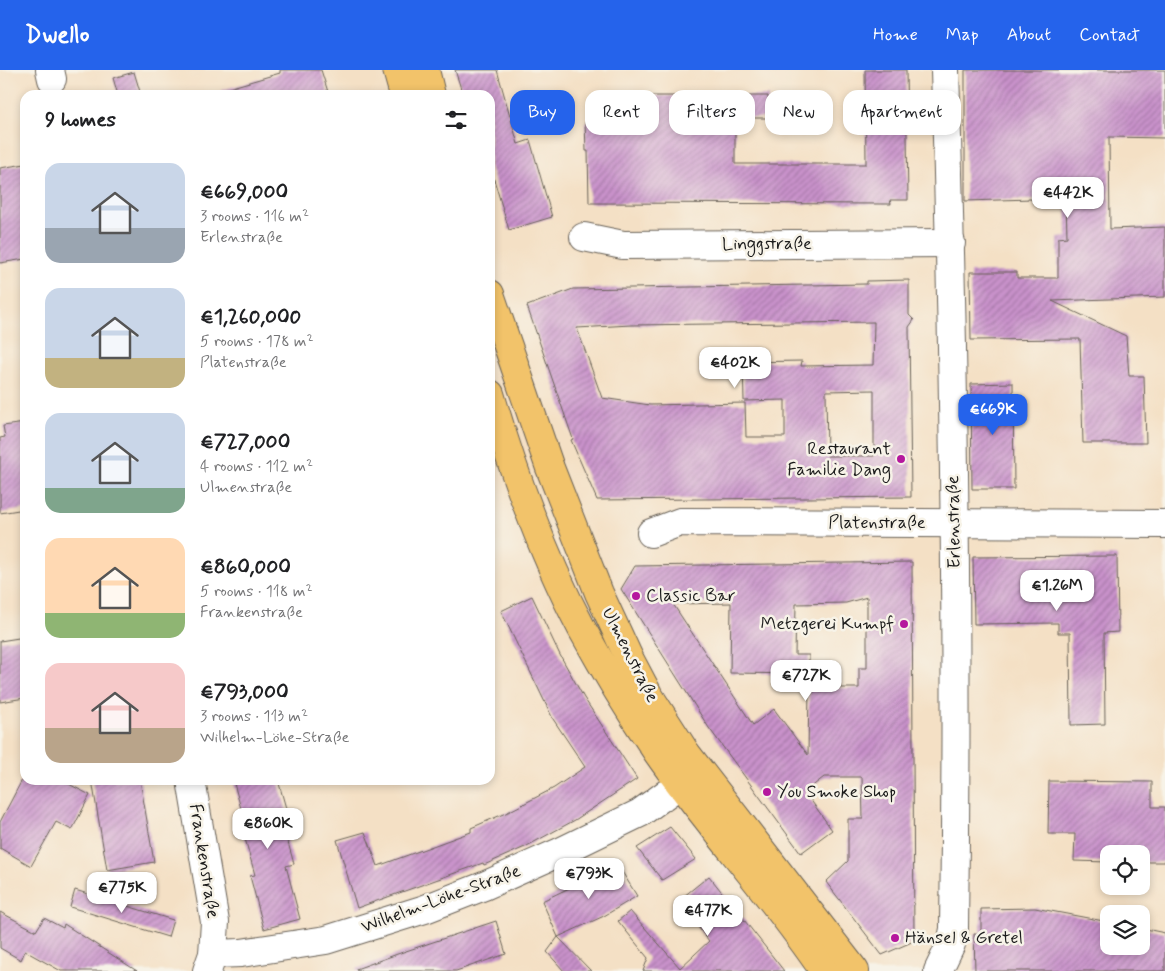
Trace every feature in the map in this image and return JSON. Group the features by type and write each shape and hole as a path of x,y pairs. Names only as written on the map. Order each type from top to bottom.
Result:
{"main road":[{"path":"396,70 402,90"},
{"path":"424,70 430,90"},
{"name":"Ulmenstraße","path":"495,309 572,525 599,593 632,665 648,694 686,752 855,971"},
{"name":"Ulmenstraße","path":"495,409 541,537 578,620 604,667 639,724 680,784 824,971"}],"street":[{"name":"Erlenstraße","path":"938,971 951,944 954,929 957,760 951,243 945,70"},
{"name":"Linggstraße","path":"584,237 623,245 951,243"},
{"name":"Platenstraße","path":"651,533 680,522 1165,524"},
{"name":"Wilhelm-Löhe-Straße","path":"210,963 241,953 326,940 425,909 484,886 640,813 680,784"},
{"name":"Frankenstraße","path":"193,785 214,915 210,963"}],"building":[{"path":"280,70 321,70 327,90 222,90 280,73"},
{"path":"455,70 497,70 510,116 510,135 515,135 518,144 530,140 552,217 509,230 495,183 495,90 461,90"},
{"path":"865,70 906,70 906,90 865,90"},
{"path":"965,70 1165,70 1165,138 1109,137 1110,229 1165,227 1165,297 1052,301 1126,336 1129,376 1144,376 1146,443 1083,443 1080,339 971,340 970,272 1017,272 1017,278 1058,278 1058,238 1067,237 1066,198 965,201"},
{"path":"134,72 139,90 117,90 113,78"},
{"path":"659,96 669,96 669,135 735,135 735,164 866,164 866,135 907,135 908,200 890,200 891,204 589,203 588,151 586,151 585,135 659,135"},
{"path":"755,96 765,96 765,118 755,118"},
{"path":"20,165 20,260 0,263 0,168"},
{"path":"909,280 909,315 914,320 909,327 911,497 597,500 571,440 573,439 527,306 573,289 867,284 867,281","holes":["874,322 873,365 801,366 802,361 743,362 744,401 785,400 785,437 746,437 745,403 650,405 602,398 577,328 631,325","874,390 874,456 827,456 826,391"]},
{"path":"1013,383 1014,489 972,489 971,384"},
{"path":"20,424 20,510 0,513 0,438 5,437 3,426"},
{"path":"1117,556 1118,632 1104,633 1105,724 1071,725 1070,633 1058,633 1058,623 974,624 973,557"},
{"path":"912,562 914,941 882,955 826,882 848,861 848,819 863,819 862,777 824,777 805,792 832,830 801,853 709,728 621,589 635,566","holes":["867,597 867,668 859,668 859,688 809,688 808,755 774,709 753,725 673,604 731,603 730,673 809,674 809,655 795,655 796,604 846,603"]},
{"path":"532,596 560,655 584,698 637,779 575,820 525,847 484,865 483,863 357,908 337,840 365,832 378,866 471,832 471,828 508,812 554,788 585,767 553,719 501,611"},
{"path":"20,638 20,699 0,702 0,641"},
{"path":"1049,781 1152,782 1152,807 1165,807 1165,862 1150,862 1150,845 1100,845 1100,862 1074,861 1075,834 1048,834"},
{"path":"20,784 71,785 90,795 72,830 56,822 31,866 0,848 0,822"},
{"path":"93,785 141,785 154,862 107,870"},
{"path":"234,785 279,785 287,812 280,814 294,864 286,866 300,919 264,929 250,876 255,875 241,824 245,823"},
{"path":"670,827 696,859 662,880 637,848"},
{"path":"616,862 637,896 604,916 558,937 542,901 586,880"},
{"path":"709,876 784,971 643,971 648,958 618,921 630,911 680,968 709,941 678,901"},
{"path":"75,890 173,920 168,937 70,907"},
{"path":"1035,908 1100,920 1100,955 1150,955 1150,930 1165,933 1165,971 975,971 974,934 981,934 981,909"},
{"path":"0,912 36,931 44,918 63,928 64,924 137,971 61,971 25,951 21,960 0,948"},
{"path":"496,921 506,954 456,971 357,971 356,969 403,952"},
{"path":"558,937 591,971 564,971 547,952"}],"place":[{"name":"Restaurant Familie Dang","path":"901,459"},
{"name":"Classic Bar","path":"636,596"},
{"name":"Metzgerei Kumpf","path":"904,624"},
{"name":"You Smoke Shop","path":"767,792"},
{"name":"Hänsel & Gretel","path":"895,938"}]}
